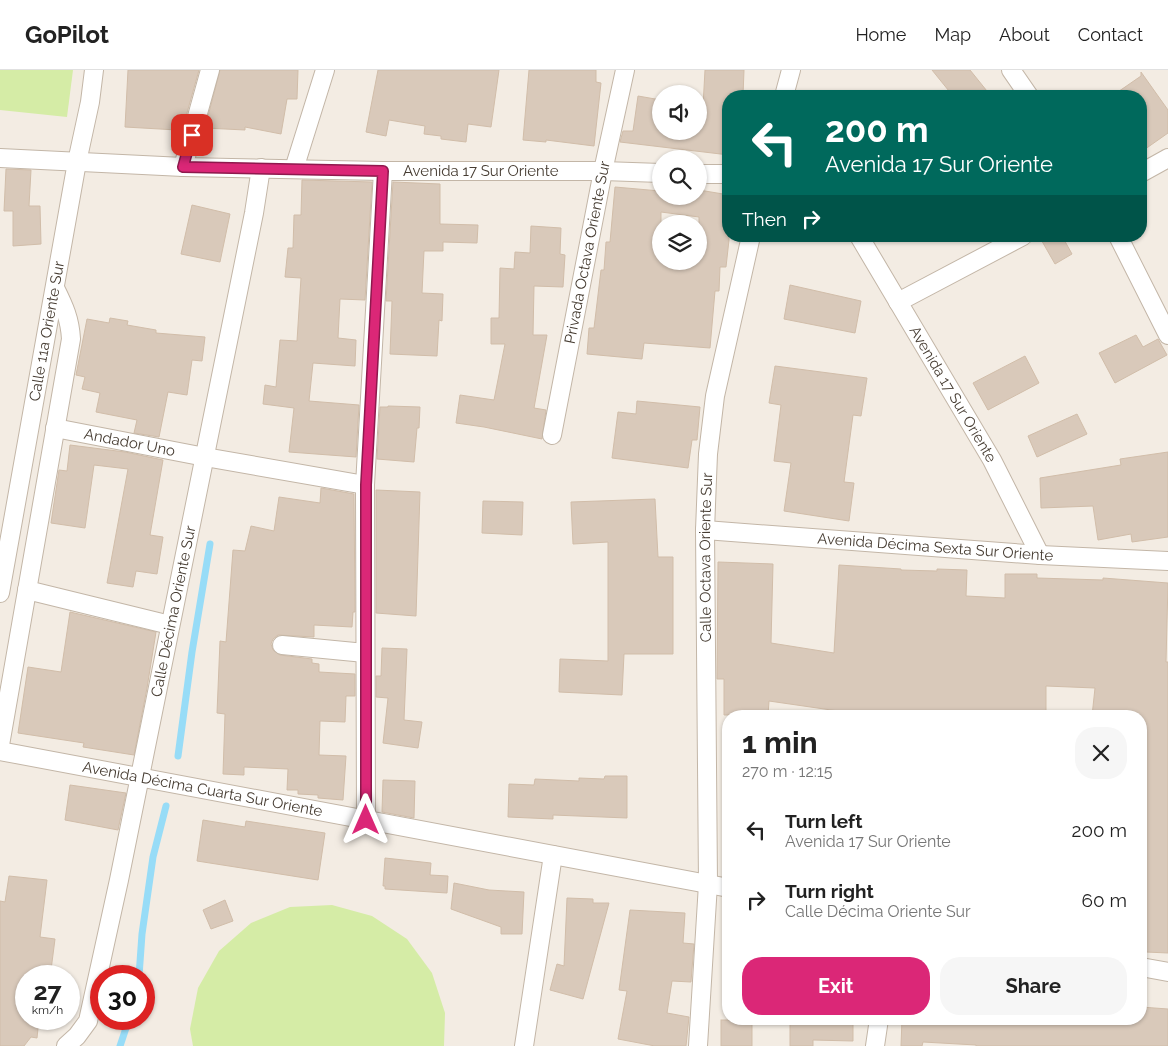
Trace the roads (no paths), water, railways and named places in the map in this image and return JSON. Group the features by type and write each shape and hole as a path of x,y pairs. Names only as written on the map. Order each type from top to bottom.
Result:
{"street":[{"name":"Calle 11a Oriente Sur","path":"0,593 5,541 55,288 90,102 94,70"},
{"path":"183,167 210,70"},
{"path":"294,169 325,70"},
{"name":"Privada Octava Oriente Sur","path":"552,435 603,171 625,70"},
{"path":"786,90 791,70"},
{"path":"1011,70 1025,90"},
{"name":"Avenida 17 Sur Oriente","path":"0,158 183,167 383,171 652,172"},
{"path":"1147,170 1168,158"},
{"name":"Calle Décima Oriente Sur","path":"66,1046 77,1036 88,1021 119,880 205,457 254,213 261,168"},
{"path":"366,820 366,485 383,171"},
{"path":"707,174 722,174"},
{"name":"Calle Octava Oriente Sur","path":"708,884 705,530 708,454 715,396 750,242"},
{"name":"Avenida 17 Sur Oriente","path":"863,242 992,460 1040,555"},
{"path":"898,302 1012,242"},
{"path":"1121,242 1168,335"},
{"path":"0,745 70,332 66,310 55,288"},
{"name":"Andador Uno","path":"55,428 205,457"},
{"path":"205,457 366,485"},
{"name":"Avenida Décima Sexta Sur Oriente","path":"705,530 1040,555 1168,561"},
{"path":"27,590 170,625"},
{"path":"282,645 365,653"},
{"name":"Avenida Décima Cuarta Sur Oriente","path":"0,751 722,887"},
{"path":"524,1046 553,855"},
{"path":"698,1046 708,884"},
{"path":"1147,968 1168,972"},
{"path":"874,1046 878,1025"}],"waterway":[{"path":"178,756 192,652 210,544"},
{"path":"140,965 142,934 153,857 166,806"},
{"path":"120,1046 125,1030"}]}
